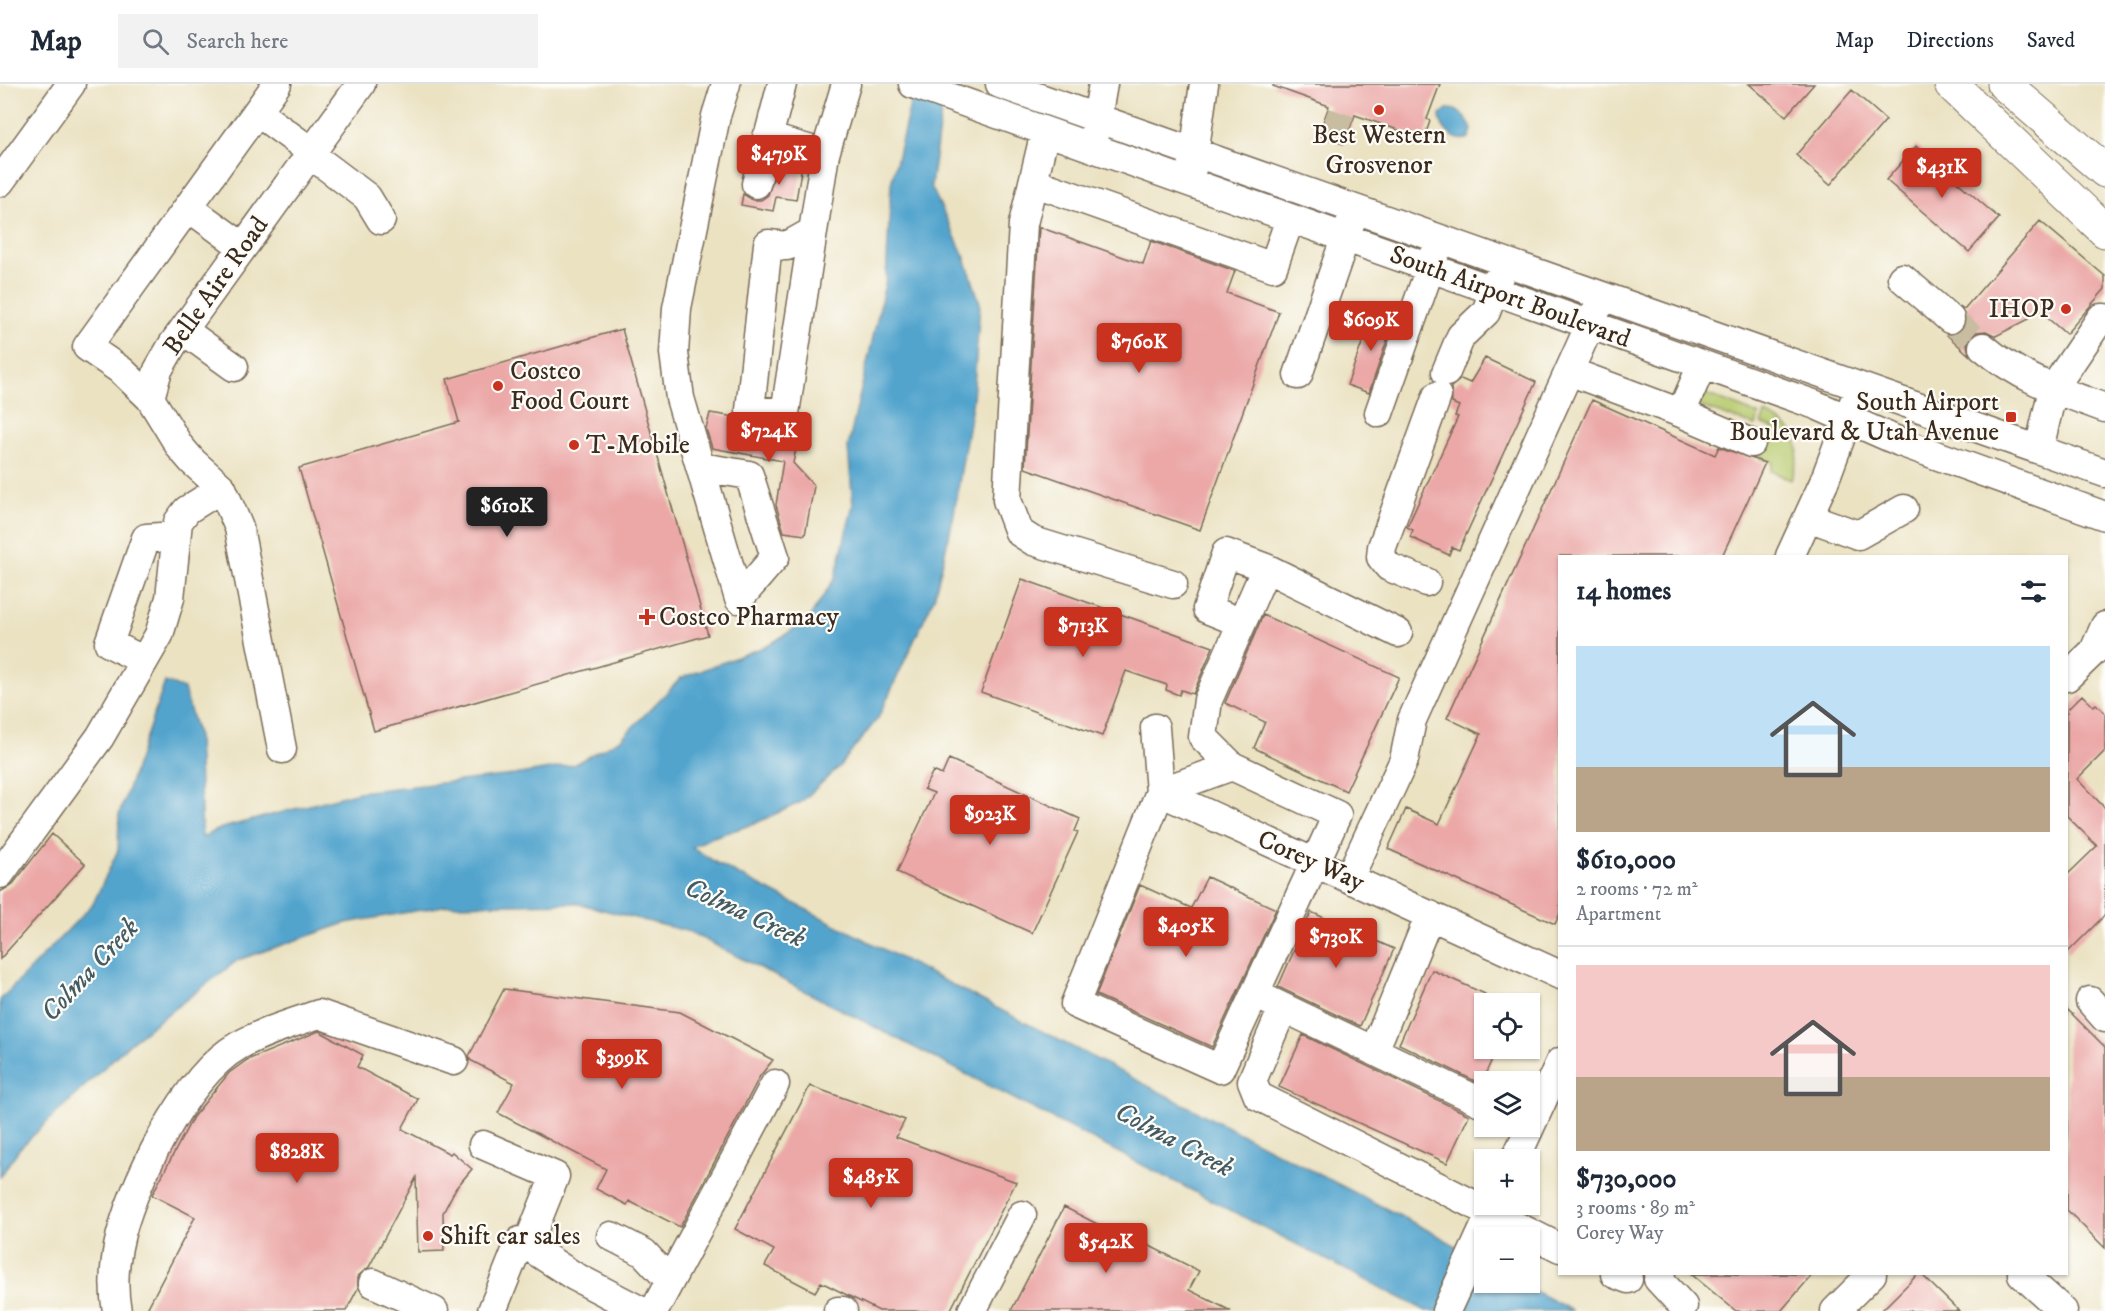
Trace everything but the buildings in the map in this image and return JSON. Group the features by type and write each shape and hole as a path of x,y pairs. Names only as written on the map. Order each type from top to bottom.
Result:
{"highway":[{"path":"1951,84 2105,231"},
{"path":"2004,84 2105,171"}],"street":[{"path":"0,182 71,84"},
{"name":"Belle Aire Road","path":"150,398 165,356 361,84"},
{"path":"701,467 676,376 675,328 716,116 726,84"},
{"path":"756,184 782,84"},
{"path":"812,232 787,246 768,244 750,410 784,413 825,154 846,84"},
{"name":"South Airport Boulevard","path":"913,84 1816,405 1899,442 2105,516"},
{"name":"South Airport Boulevard","path":"1000,84 2105,473"},
{"path":"1092,148 1103,84"},
{"path":"1191,183 1204,84"},
{"path":"274,85 257,112 87,347 122,371 150,398 186,455 222,488 239,528 282,749"},
{"path":"257,112 367,196 381,220"},
{"path":"1046,132 1023,224 1007,500 1018,531 1033,541 1173,584"},
{"path":"767,137 825,154"},
{"path":"1033,182 1273,267 1290,219"},
{"path":"188,207 243,247"},
{"path":"1298,375 1355,208"},
{"path":"1379,413 1441,238"},
{"path":"1426,582 1389,567 1381,557 1382,547 1461,336 1486,312 1505,261"},
{"path":"1902,278 1950,319"},
{"path":"1349,878 1404,760 1412,720 1592,326 1602,296"},
{"path":"2039,449 2053,389 2100,318 2105,318"},
{"path":"183,330 234,367"},
{"path":"1983,347 2006,367 2053,389 2105,408"},
{"path":"1681,413 1702,365"},
{"path":"1571,372 1751,442"},
{"path":"1790,555 1824,482 1860,386"},
{"path":"1,870 100,737 159,635 170,598 178,522 187,510 222,488"},
{"path":"1808,517 1858,535 1904,509"},
{"path":"144,661 108,643 146,538 176,536"},
{"path":"1242,623 1207,609 1226,553 1266,568 1398,633"},
{"path":"1155,728 1160,792 1076,1004 1220,1069 1337,814 1232,766 1203,737 1208,700 1266,568"},
{"path":"2068,676 2094,651 2105,626"},
{"path":"1160,792 1232,766"},
{"name":"Corey Way","path":"1160,792 1558,974"},
{"path":"1374,1051 1430,915"},
{"path":"1254,994 1474,1099"},
{"path":"117,1311 114,1295 118,1247 134,1199 162,1135 208,1070 237,1046 319,1014 454,1061"},
{"path":"1277,1022 1252,1081 1258,1096 1474,1201"},
{"path":"1540,1116 1558,1067"},
{"path":"524,1244 574,1276 641,1310 670,1281 775,1084"},
{"path":"483,1145 555,1176 492,1311"},
{"path":"972,1311 1022,1215"},
{"path":"1446,1311 1491,1215"},
{"path":"1502,1215 1558,1247"},
{"path":"611,1236 644,1252 670,1281"},
{"path":"1660,1275 1658,1279 1683,1306"},
{"path":"1835,1311 1871,1275"},
{"path":"2023,1275 2063,1311"},
{"path":"373,1283 434,1311"},
{"path":"838,1311 843,1311"}],"green space":[{"path":"1698,391 1759,415 1756,426 1696,405"},
{"path":"1765,414 1786,426 1796,440 1797,457 1791,480 1771,471 1773,462 1761,458 1773,428 1761,424"}],"water":[{"name":"Colma Creek","path":"915,84 945,84 931,186 965,258 980,303 973,399 953,519 934,598 878,718 840,766 801,802 754,824 710,838 692,847 718,864 1439,1236 1474,1257 1474,1293 1538,1293 1573,1311 1426,1311 690,932 576,903 449,905 346,923 238,960 131,1042 19,1149 0,1177 0,1000 93,904 118,850 119,815 165,682 184,689 198,737 202,837 222,828 359,792 514,775 573,765 621,739 681,678 769,645 808,620 835,578 853,505 848,447 886,280 891,184"},
{"path":"1447,109 1456,110 1466,118 1472,130 1469,138 1459,139 1446,130 1440,115"}],"tunnel":[{"path":"1324,121 1349,130"},
{"path":"1950,319 1983,347"}],"place":[{"name":"Best Western Grosvenor","path":"1379,110"},
{"name":"IHOP","path":"2066,309"},
{"name":"Costco Food Court","path":"498,386"},
{"name":"South Airport Boulevard & Utah Avenue","path":"2011,417"},
{"name":"T-Mobile","path":"574,445"},
{"name":"Costco Pharmacy","path":"647,617"},
{"name":"Shift car sales","path":"428,1236"}]}
